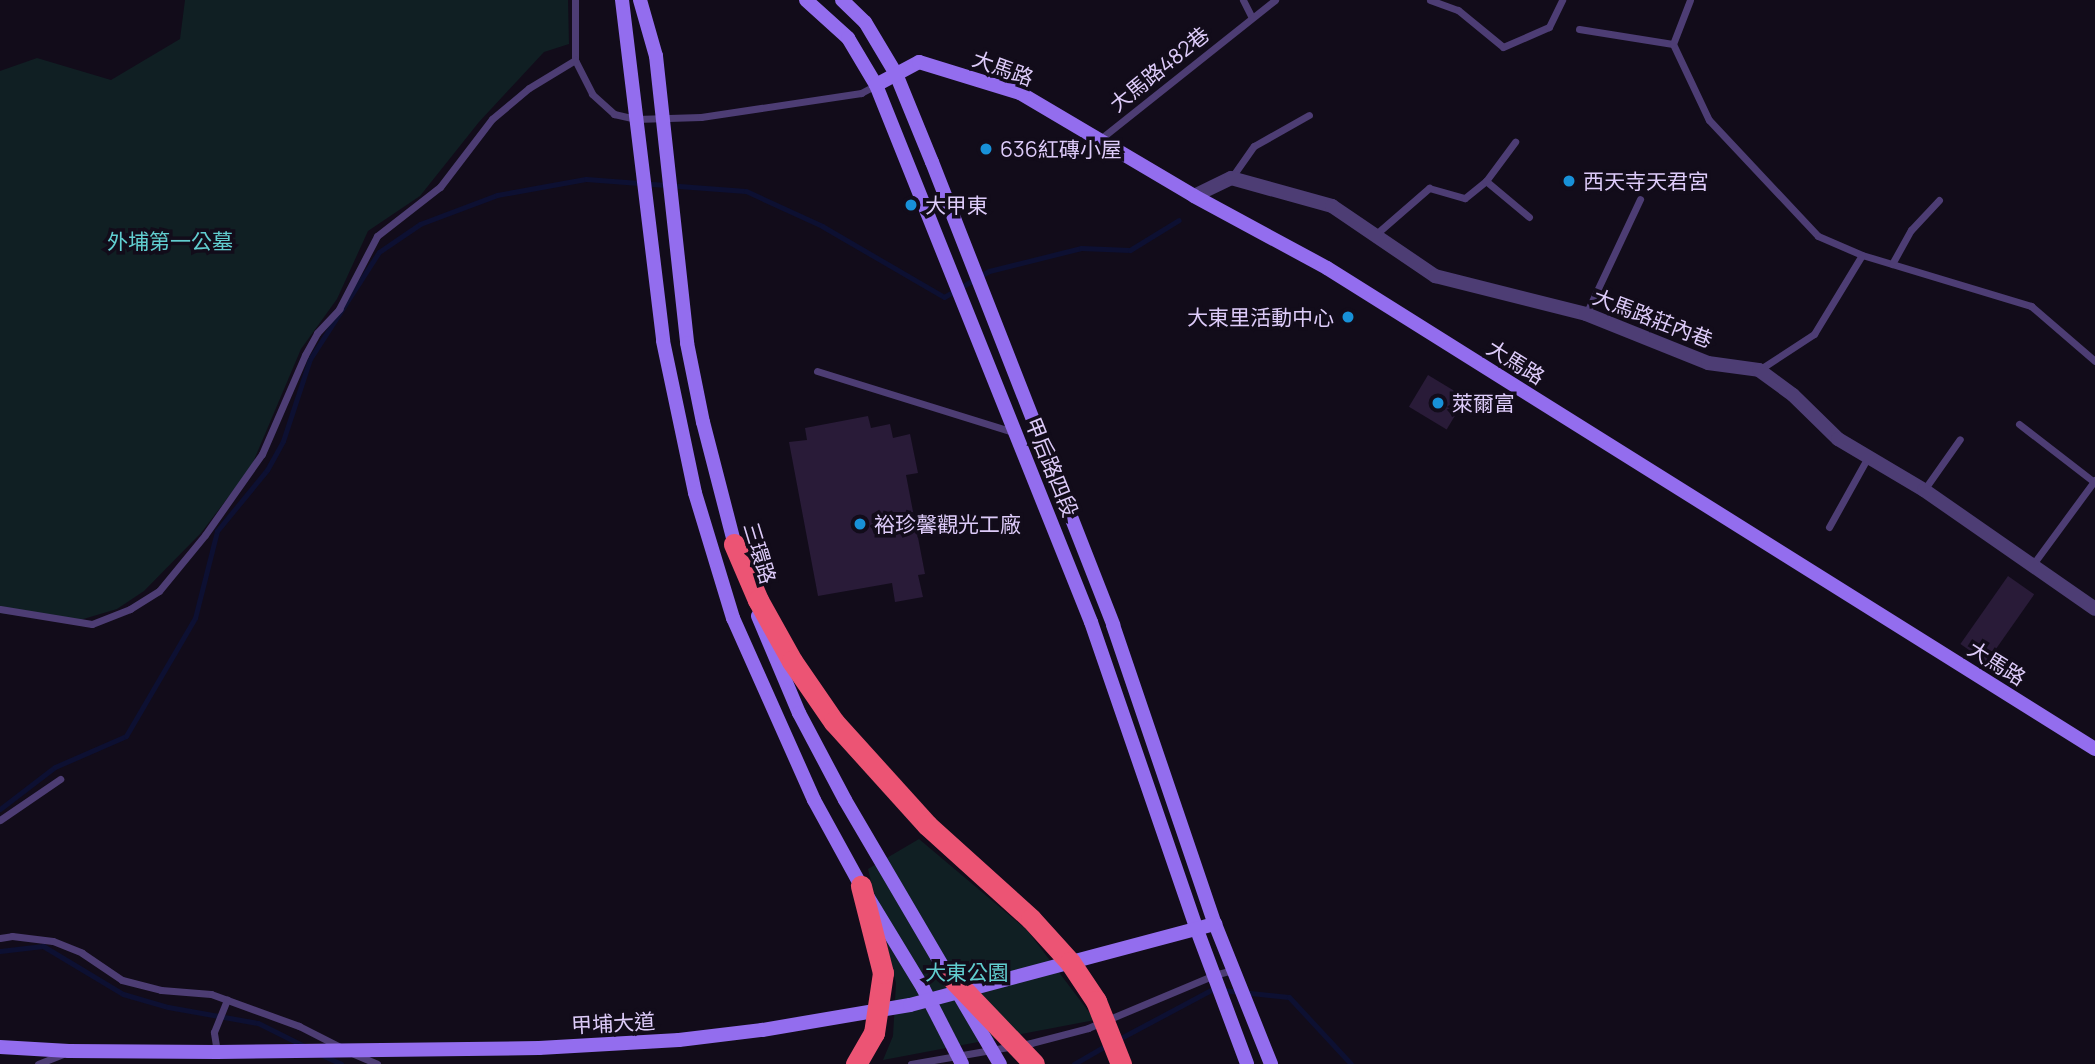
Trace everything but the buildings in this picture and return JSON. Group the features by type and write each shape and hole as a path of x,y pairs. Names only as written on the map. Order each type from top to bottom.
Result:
{"highway":[{"path":"734,544 758,600 792,661 834,722 927,825 1031,919 1070,962 1096,1001 1121,1064"},
{"path":"856,1064 874,1033 883,973 861,886"},
{"path":"951,977 1034,1064"}],"street":[{"name":"甲后路四段","path":"806,0 848,38 876,85 1091,622 1197,930 1247,1064"},
{"name":"甲后路四段","path":"842,0 865,22 896,74 1113,625 1215,924 1271,1064"},
{"name":"三環路","path":"641,2 656,56 687,343 703,422 734,544 764,631 799,713 845,800 1000,1064"},
{"path":"623,5 663,341 695,493 733,618 814,800 861,886 923,988 962,1064"},
{"name":"大馬路","path":"876,85 919,62 1020,93 1194,196 1327,268 2095,749"},
{"path":"1194,196 1231,178"},
{"name":"大馬路莊內巷","path":"1231,178 1332,206 1435,276 1586,314 1708,363 1759,370 1793,396 1838,439 1924,490 2095,609"},
{"name":"甲埔大道","path":"0,1047 69,1051 237,1052 604,1045 762,1030 910,1005 1215,924"}],"lane":[{"path":"575,0 575,60 592,94 614,114 636,119 701,117 861,93 876,85"},
{"path":"1243,0 1251,16"},
{"name":"大馬路482巷","path":"1098,140 1251,16 1275,0"},
{"path":"1430,0 1458,10 1503,47 1549,27 1562,0"},
{"path":"1690,0 1673,44 1709,120 1818,236 1862,255 2031,306 2095,361"},
{"path":"1579,29 1673,44"},
{"path":"0,609 92,624 130,609 159,591 205,535 262,454 305,355 317,333 340,309 377,236 440,187 492,119 529,88 575,60"},
{"path":"1231,178 1254,146 1308,115"},
{"path":"1375,235 1429,188 1465,198 1486,181 1515,142"},
{"path":"1486,181 1529,217"},
{"path":"1586,314 1640,199"},
{"path":"1892,264 1911,230 1939,200"},
{"path":"1759,370 1814,334 1862,255"},
{"path":"817,370 1015,432"},
{"path":"2019,424 2094,481 2031,567"},
{"path":"1924,490 1960,439"},
{"path":"1829,527 1868,457"},
{"path":"0,820 60,779"},
{"path":"0,938 12,936 53,941 82,953 122,980 161,990 211,994 299,1026 339,1050 377,1064"},
{"path":"911,1064 1018,1046 1088,1028 1214,975 1233,970"},
{"path":"217,1052 214,1032 227,1000"},
{"path":"37,1064 69,1051"}],"green space":[{"name":"外埔第一公墓","path":"185,0 568,0 569,44 544,52 479,122 420,196 368,231 337,299 301,349 251,467 201,533 144,591 117,609 70,623 0,613 0,71 37,58 111,80 180,39"},
{"name":"大東公園","path":"919,839 1027,930 1095,1020 883,1060 893,1036 896,983 868,869"}],"waterway":[{"path":"0,809 55,767 126,736 195,618 217,531 267,470 283,441 310,359 379,252 420,224 497,195 586,179 746,191 822,226 944,297 989,271 1081,248 1130,250 1179,220"},
{"path":"0,951 43,946 123,994 168,1007 258,1023 304,1046"},
{"path":"1117,1040 1213,989 1289,997 1351,1064"},
{"path":"1074,1064 1108,1044"},
{"path":"322,1055 341,1064"}],"place":[{"name":"636紅磚小屋","path":"986,149"},
{"name":"西天寺天君宮","path":"1569,181"},
{"name":"大甲東","path":"911,205"},
{"name":"大東里活動中心","path":"1348,317"},
{"name":"萊爾富","path":"1438,403"},
{"name":"裕珍馨觀光工廠","path":"860,524"}]}
